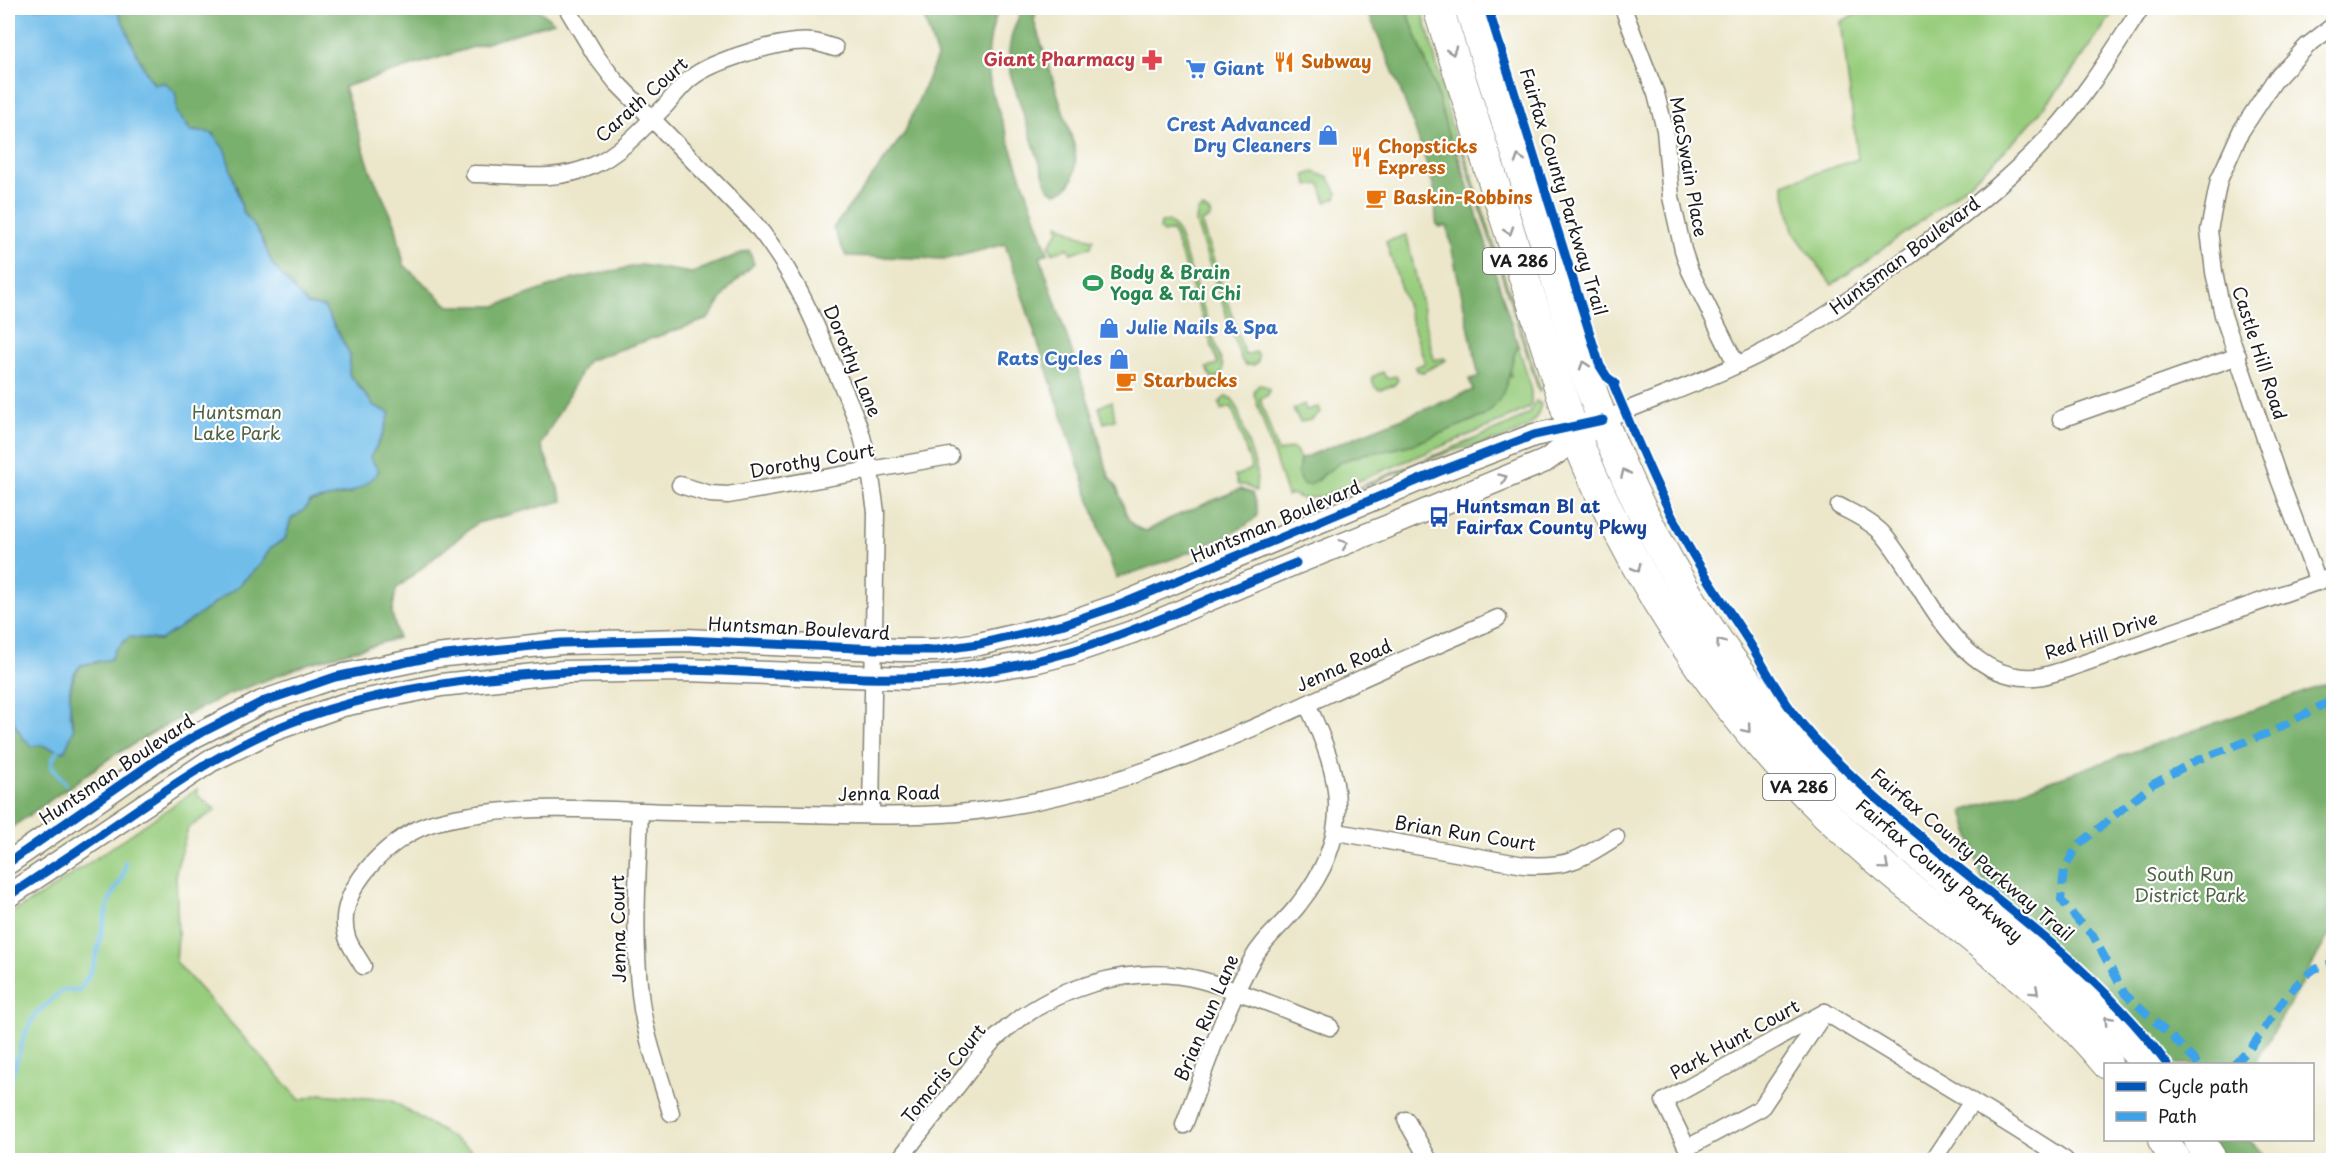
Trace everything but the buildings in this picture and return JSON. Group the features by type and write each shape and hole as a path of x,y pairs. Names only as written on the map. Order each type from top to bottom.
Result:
{"highway":[{"name":"Fairfax County Parkway","path":"1438,8 1575,433 1618,531 1663,612 1703,673 1762,748 1798,786 1851,837 2065,1018 2105,1063"},
{"name":"Fairfax County Parkway","path":"1470,8 1603,420 1651,530 1685,591 1722,646 1771,711 1808,754 1872,816 2072,984 2115,1028 2144,1063"},
{"path":"2164,1141 2176,1161"},
{"path":"2200,1141 2211,1161"}],"street":[{"name":"Dorothy Lane","path":"567,8 596,56 616,82 755,224 786,265 811,313 859,427 876,512 871,815"},
{"name":"MacSwain Place","path":"1623,8 1656,94 1665,130 1671,196 1683,250 1690,271 1736,364"},
{"name":"Huntsman Boulevard","path":"8,896 210,761 273,730 343,705 441,685 563,672 686,670 874,678 937,676 988,671 1034,662 1132,632 1545,461 1575,433 1781,343 1847,302 1934,238 2014,172 2052,132 2084,94 2141,8"},
{"name":"Castle Hill Road","path":"2326,579 2279,479 2223,315 2214,272 2209,230 2219,180 2241,131 2274,81 2307,46 2334,25"},
{"name":"Carath Court","path":"474,174 534,177 578,172 612,155 692,78 717,64 788,43 812,41 835,48"},
{"path":"2061,419 2238,356"},
{"name":"Huntsman Boulevard","path":"8,863 156,760 195,736 262,702 335,677 436,656 561,643 686,640 875,650 937,650 979,644 1064,624 1122,604 1438,472 1534,435 1575,433"},
{"name":"Dorothy Court","path":"680,485 710,494 728,495 950,456"},
{"name":"Red Hill Drive","path":"1839,506 1864,518 1881,532 1909,571 1928,603 1963,648 1981,664 2009,674 2034,677 2061,671 2326,579"},
{"name":"Jenna Road","path":"363,966 347,938 347,910 361,879 372,863 389,846 408,834 444,819 504,810 575,808 871,815 957,813 1015,806 1066,795 1166,764 1307,705 1498,618"},
{"name":"Brian Run Lane","path":"1184,1125 1236,991 1264,942 1312,886 1336,832 1338,815 1332,765 1325,742 1307,705"},
{"name":"Jenna Court","path":"640,811 636,946 640,996 649,1040 671,1113"},
{"name":"Brian Run Court","path":"1336,832 1545,867 1568,864 1581,859 1616,837"},
{"name":"Tomcris Court","path":"899,1161 994,1040 1029,1012 1093,983 1138,975 1180,976 1236,991 1330,1027"},
{"name":"Park Hunt Court","path":"1825,1012 1761,1108 1687,1148 1664,1101 1825,1012"},
{"name":"Park Hunt Court","path":"1825,1012 2065,1161"},
{"path":"1933,1161 1971,1103"},
{"path":"1406,1120 1429,1161"}],"green space":[{"path":"116,8 536,8 554,22 344,87 371,172 395,223 404,265 449,306 496,306 569,280 641,265 692,273 749,250 754,264 730,287 708,319 587,361 541,445 563,501 477,523 396,589 392,613 398,638 310,663 225,696 168,724 113,756 8,830 8,713 23,738 52,749 74,729 70,696 73,680 81,665 96,663 129,637 159,640 190,621 238,586 261,564 270,548 285,539 291,519 304,510 310,502 352,493 383,434 389,413 374,406 349,374 350,355 324,307 307,304 273,265 259,233 243,212 237,188 212,133 191,131 177,113 166,83 154,84 138,57"},
{"path":"921,8 999,8 992,28 989,49 992,92 1048,253 1040,256 1091,409 1109,477 1119,492 1127,517 1132,524 1147,531 1169,519 1240,489 1252,493 1256,504 1257,515 1250,523 1192,551 1116,578 1005,244 947,259 846,256 833,228 904,134 937,57"},
{"path":"1022,8 1037,8 1034,21 1074,145 1073,178 1066,188 1057,192 1048,188 1010,73 1009,50 1012,34"},
{"path":"1366,8 1406,8 1436,90 1448,134 1466,180 1518,345 1503,392 1499,400 1484,416 1414,444 1367,453 1342,461 1310,485 1302,484 1298,475 1300,459 1473,390 1469,379 1479,377 1447,226 1437,225 1435,193 1427,165 1403,96"},
{"path":"1406,8 1421,8 1466,180 1448,134 1436,89"},
{"path":"1865,8 2116,8 2055,94 2002,153 1947,201 1832,285 1793,231 1783,184 1858,159 1841,22"},
{"path":"1449,74 1462,145 1541,391 1539,392 1461,149 1446,75"},
{"path":"1314,172 1329,178 1337,193 1336,198 1326,202 1320,184 1308,186 1305,175"},
{"path":"1203,208 1211,215 1209,219 1201,222 1245,355 1255,352 1258,355 1258,361 1254,365 1245,365 1241,359 1196,223 1197,212"},
{"path":"1168,221 1177,230 1223,366 1222,374 1216,378 1211,377 1207,368 1218,364 1173,231 1163,233 1160,229 1161,223"},
{"path":"1058,224 1078,235 1093,239 1091,247 1071,253 1068,248 1052,253 1049,245 1059,231"},
{"path":"1405,235 1434,360 1444,358 1446,360 1423,372 1418,371 1415,367 1425,363 1386,242"},
{"path":"1518,345 1531,387 1531,404 1527,409 1320,497 1303,499 1291,494 1287,496 1254,394 1259,385 1269,389 1268,395 1260,399 1278,452 1291,448 1296,450 1300,459 1298,475 1318,481 1333,467 1350,458 1390,450 1511,376 1510,365"},
{"path":"1383,372 1386,378 1396,376 1398,380 1394,385 1379,390 1374,386 1372,377"},
{"path":"1225,397 1231,398 1236,404 1257,471 1256,491 1245,485 1238,485 1235,476 1252,469 1232,407 1221,410 1219,403"},
{"path":"1112,401 1115,420 1104,423 1099,407"},
{"path":"1536,401 1541,404 1530,425 1508,437 1443,454 1314,506 1510,424 1529,413"},
{"path":"1304,404 1306,410 1318,407 1320,412 1311,420 1300,422 1293,409"},
{"name":"South Run District Park","path":"2333,682 2333,928 2256,1063 2155,1063 2060,953 1986,895 1963,811"},
{"path":"197,789 198,796 216,810 188,828 176,871 178,936 176,962 300,1100 320,1094 391,1100 469,1148 482,1160 8,1160 8,915 45,893"},
{"path":"2212,1141 2250,1141 2270,1160 2225,1160"}],"water":[{"path":"8,8 116,8 154,84 166,83 176,94 177,113 191,131 212,133 225,150 243,212 259,233 273,265 307,304 324,307 350,355 349,374 374,406 390,413 383,434 370,458 379,471 364,485 339,496 310,502 304,510 291,519 285,539 270,548 261,564 238,586 190,621 160,640 129,637 115,650 111,659 81,665 73,675 70,689 70,715 74,729 64,752 41,745 32,746 23,738 8,713"}],"waterway":[{"path":"58,751 52,760 52,767 65,783"},
{"path":"8,1089 24,1036 35,1014 63,990 79,990 86,980 95,958 106,911 122,877 125,862"}],"marked path":[{"path":"2197,1063 2125,994 2092,934 2061,900 2064,870 2077,846 2153,784 2197,760 2271,732 2334,699"},
{"path":"2235,1063 2245,1054 2300,981 2314,970 2334,963"}],"cycle path":[{"name":"Fairfax County Parkway Trail","path":"1488,8 1600,366 1607,377 1615,383 1614,386 1649,467 1688,546 1781,695 1795,716 1824,749 1905,824 2062,953 2135,1024 2166,1063"},
{"path":"8,863 156,760 195,736 262,702 335,677 436,656 561,643 686,640 899,650 937,650 979,644 1064,624 1122,604 1438,472 1534,435 1603,420"},
{"path":"8,896 204,766 279,727 350,703 445,684 542,673 685,670 913,678 993,670 1082,648 1125,633 1296,563"}],"place":[{"name":"Giant Pharmacy","path":"1152,60"},
{"name":"Subway","path":"1284,62"},
{"name":"Giant","path":"1196,69"},
{"name":"Crest Advanced Dry Cleaners","path":"1328,135"},
{"name":"Chopsticks Express","path":"1361,157"},
{"name":"Baskin-Robbins","path":"1376,198"},
{"name":"Body & Brain Yoga & Tai Chi","path":"1093,283"},
{"name":"Julie Nails & Spa","path":"1109,328"},
{"name":"Rats Cycles","path":"1119,359"},
{"name":"Starbucks","path":"1126,381"},
{"name":"Huntsman Bl at Fairfax County Pkwy","path":"1439,517"}],"park label":[{"name":"Huntsman Lake Park","path":"237,423"}]}
